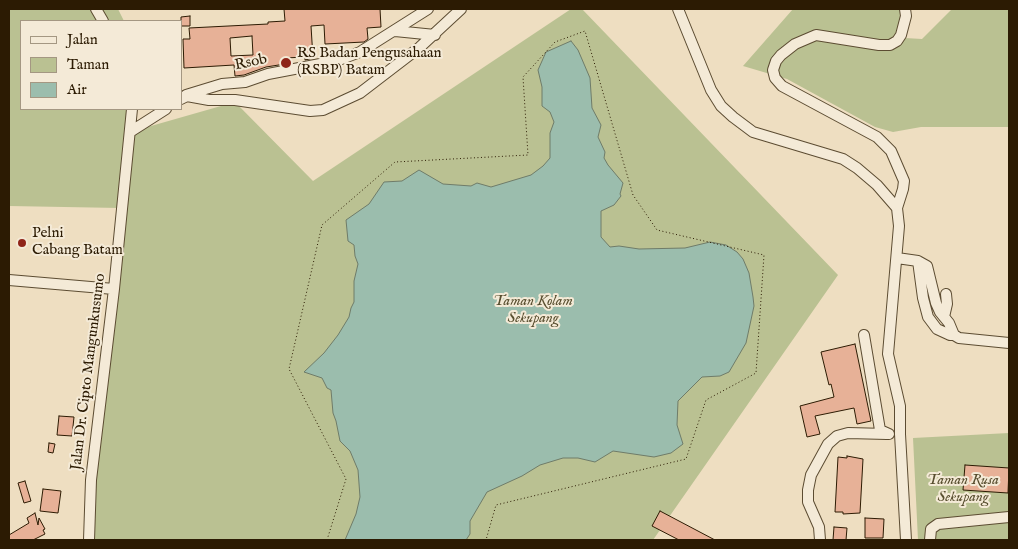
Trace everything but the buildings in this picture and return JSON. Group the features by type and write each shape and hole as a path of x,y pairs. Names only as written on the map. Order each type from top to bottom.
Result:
{"street":[{"path":"96,9 102,20"},
{"name":"Rsob","path":"183,95 222,84 245,82 268,74 336,61 360,52 428,9"},
{"path":"183,95 209,100 235,100 310,111 323,110 360,93 435,35 461,9"},
{"path":"678,9 711,90 721,106 733,117 753,132 843,159 877,185 897,208"},
{"path":"905,9 906,16 902,35 890,45 816,35 795,44 781,55 776,61 773,70 775,78 782,86 877,137 891,151 904,181 897,208 899,226 888,354 900,406 906,540"},
{"path":"395,30 435,35"},
{"name":"Jalan Dr. Cipto Mangunkusumo","path":"90,540 91,480 114,288 132,110"},
{"path":"130,132 164,110"},
{"path":"897,258 918,261 927,266 936,303 950,323 954,336"},
{"path":"918,261 923,298 928,317 937,329 959,338 1009,343"},
{"path":"9,280 114,288"},
{"path":"944,317 947,304 946,294"},
{"path":"864,334 880,430 887,434"},
{"path":"820,540 819,527 808,502 808,490 811,475 828,444 837,436 848,433 900,434"},
{"path":"930,540 931,528 938,524 1009,517"}],"path":[{"path":"327,540 346,479 289,369 322,225 394,162 528,155 523,77 555,42 585,31 633,195 657,230 764,255 756,373 706,400 686,459 496,505 486,540"}],"green space":[{"name":"Taman Kolam Sekupang","path":"9,9 118,9 124,20 20,20 20,110 132,110 130,132 235,102 313,181 571,9 582,9 838,275 653,540 89,540 120,208 9,206"},
{"path":"793,9 901,9 905,38 922,39 952,9 1009,9 1009,127 921,127 893,132 875,127 787,79 743,66"},
{"name":"Taman Rusa Sekupang","path":"1009,433 1009,540 918,540 913,438"}],"water":[{"path":"571,41 578,50 590,78 592,108 601,125 598,137 605,152 604,158 623,183 621,196 614,205 601,211 601,237 610,247 619,246 639,249 685,248 710,242 726,245 737,252 743,259 749,273 754,306 746,343 729,372 720,376 702,377 678,401 677,425 683,444 671,453 654,457 613,451 595,462 578,458 563,458 540,465 522,476 487,492 470,521 470,534 466,540 345,540 356,514 360,497 358,470 350,451 340,441 333,413 331,390 327,388 322,378 304,372 324,353 338,335 349,317 354,302 354,281 358,264 354,245 348,241 346,220 369,204 384,182 402,181 419,170 443,184 471,186 477,183 491,187 531,175 543,166 550,158 550,133 554,122 550,112 542,106 542,87 538,70 546,52"}],"place":[{"name":"RS Badan Pengusahaan (RSBP) Batam","path":"286,63"},
{"name":"Pelni Cabang Batam","path":"22,243"}]}
